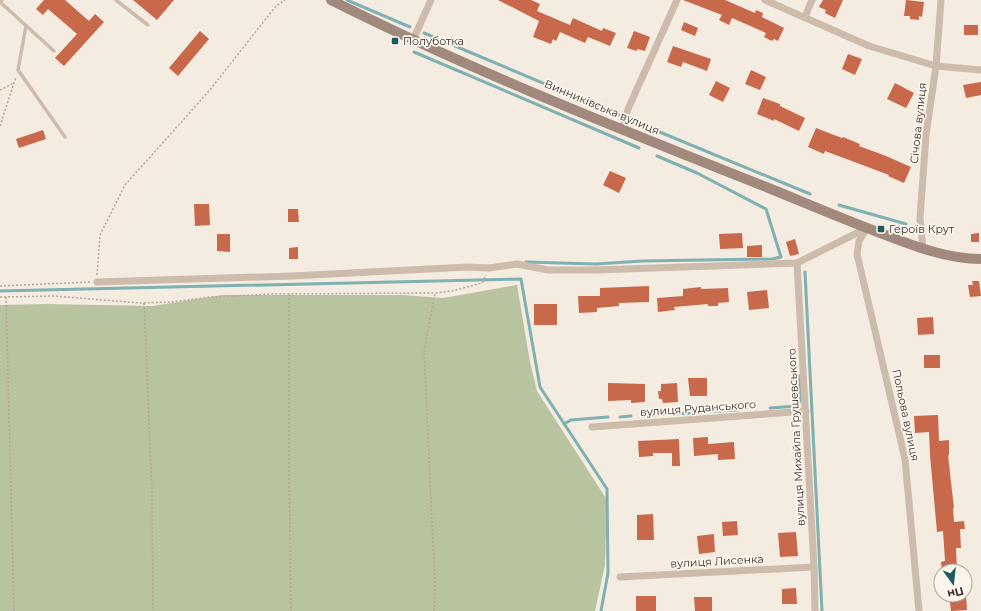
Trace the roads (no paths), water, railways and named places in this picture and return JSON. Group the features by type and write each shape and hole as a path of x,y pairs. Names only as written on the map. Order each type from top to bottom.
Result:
{"main road":[{"name":"Винниківська вулиця","path":"331,0 412,40 622,129 867,228 923,249 970,259 981,259"}],"street":[{"path":"412,40 431,0"},
{"path":"622,129 628,109 677,0"},
{"path":"765,0 869,46 936,66 981,70"},
{"path":"805,17 812,0"},
{"name":"Січова вулиця","path":"923,249 920,218 926,135 936,66 941,0"},
{"path":"97,282 292,276 468,267 489,268 516,264 548,270 595,270 797,263 867,228"},
{"name":"Польова вулиця","path":"867,228 859,241 858,254 906,459 919,611"},
{"name":"вулиця Михайла Грушевського","path":"797,263 806,411 815,611"},
{"name":"вулиця Руданського","path":"592,427 806,411"},
{"name":"вулиця Лисенка","path":"620,577 814,567"}],"lane":[{"path":"116,0 148,25"},
{"path":"1,1 54,51"},
{"path":"26,26 18,70 65,137"}],"waterway":[{"path":"347,0 410,27"},
{"path":"424,33 619,115"},
{"path":"414,52 639,148"},
{"path":"633,121 810,194"},
{"path":"526,262 596,264 642,261 772,259 781,257 766,209 697,173 657,156"},
{"path":"839,205 906,224"},
{"path":"805,272 822,611"},
{"path":"0,291 521,279 540,387 607,489 608,573 601,611"},
{"path":"770,408 798,406 801,396 799,376"},
{"path":"700,412 738,410"},
{"path":"671,414 691,413"},
{"path":"642,416 664,414"},
{"path":"620,417 631,416"},
{"path":"564,424 571,420 608,417"}],"place":[{"name":"Полуботка","path":"395,41"},
{"name":"Героїв Крут","path":"881,229"}]}
